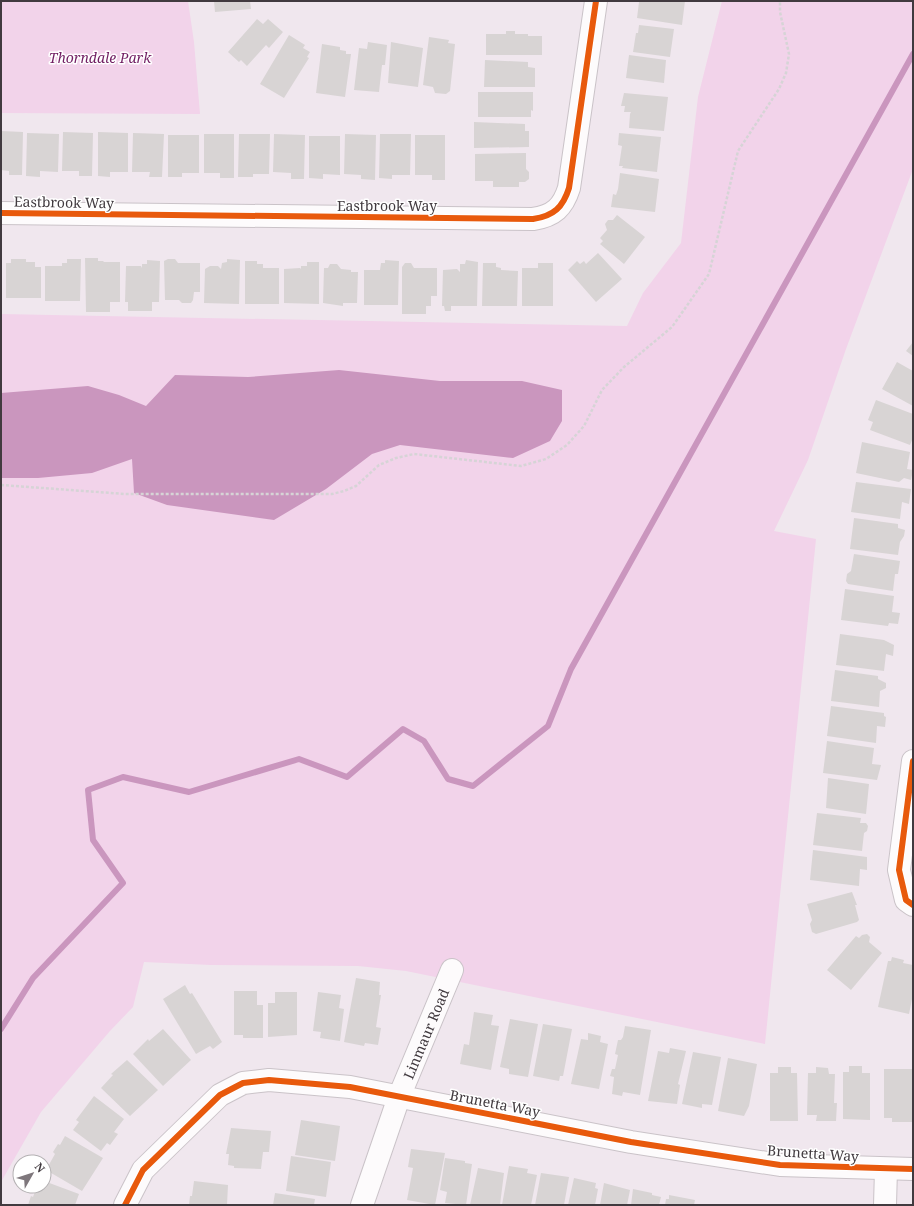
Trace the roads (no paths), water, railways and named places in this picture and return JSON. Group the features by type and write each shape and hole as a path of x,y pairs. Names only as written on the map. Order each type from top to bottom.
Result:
{"street":[{"name":"Eastbrook Way","path":"1,213 533,219 548,216 555,212 564,203 569,188 596,1"},
{"path":"913,761 899,870 906,900 913,905"},
{"name":"Linmaur Road","path":"362,1205 399,1097 452,970"},
{"name":"Brunetta Way","path":"125,1205 143,1170 220,1095 243,1083 269,1080 350,1087 631,1142 780,1165 886,1170 913,1169"},
{"path":"885,1205 886,1170"}],"waterway":[{"path":"1,1029 33,978 123,883 93,840 88,790 123,777 189,792 299,759 347,777 403,729 424,741 448,779 473,786 548,726 571,669 913,54"}],"park label":[{"name":"Thorndale Park","path":"100,57"}]}
